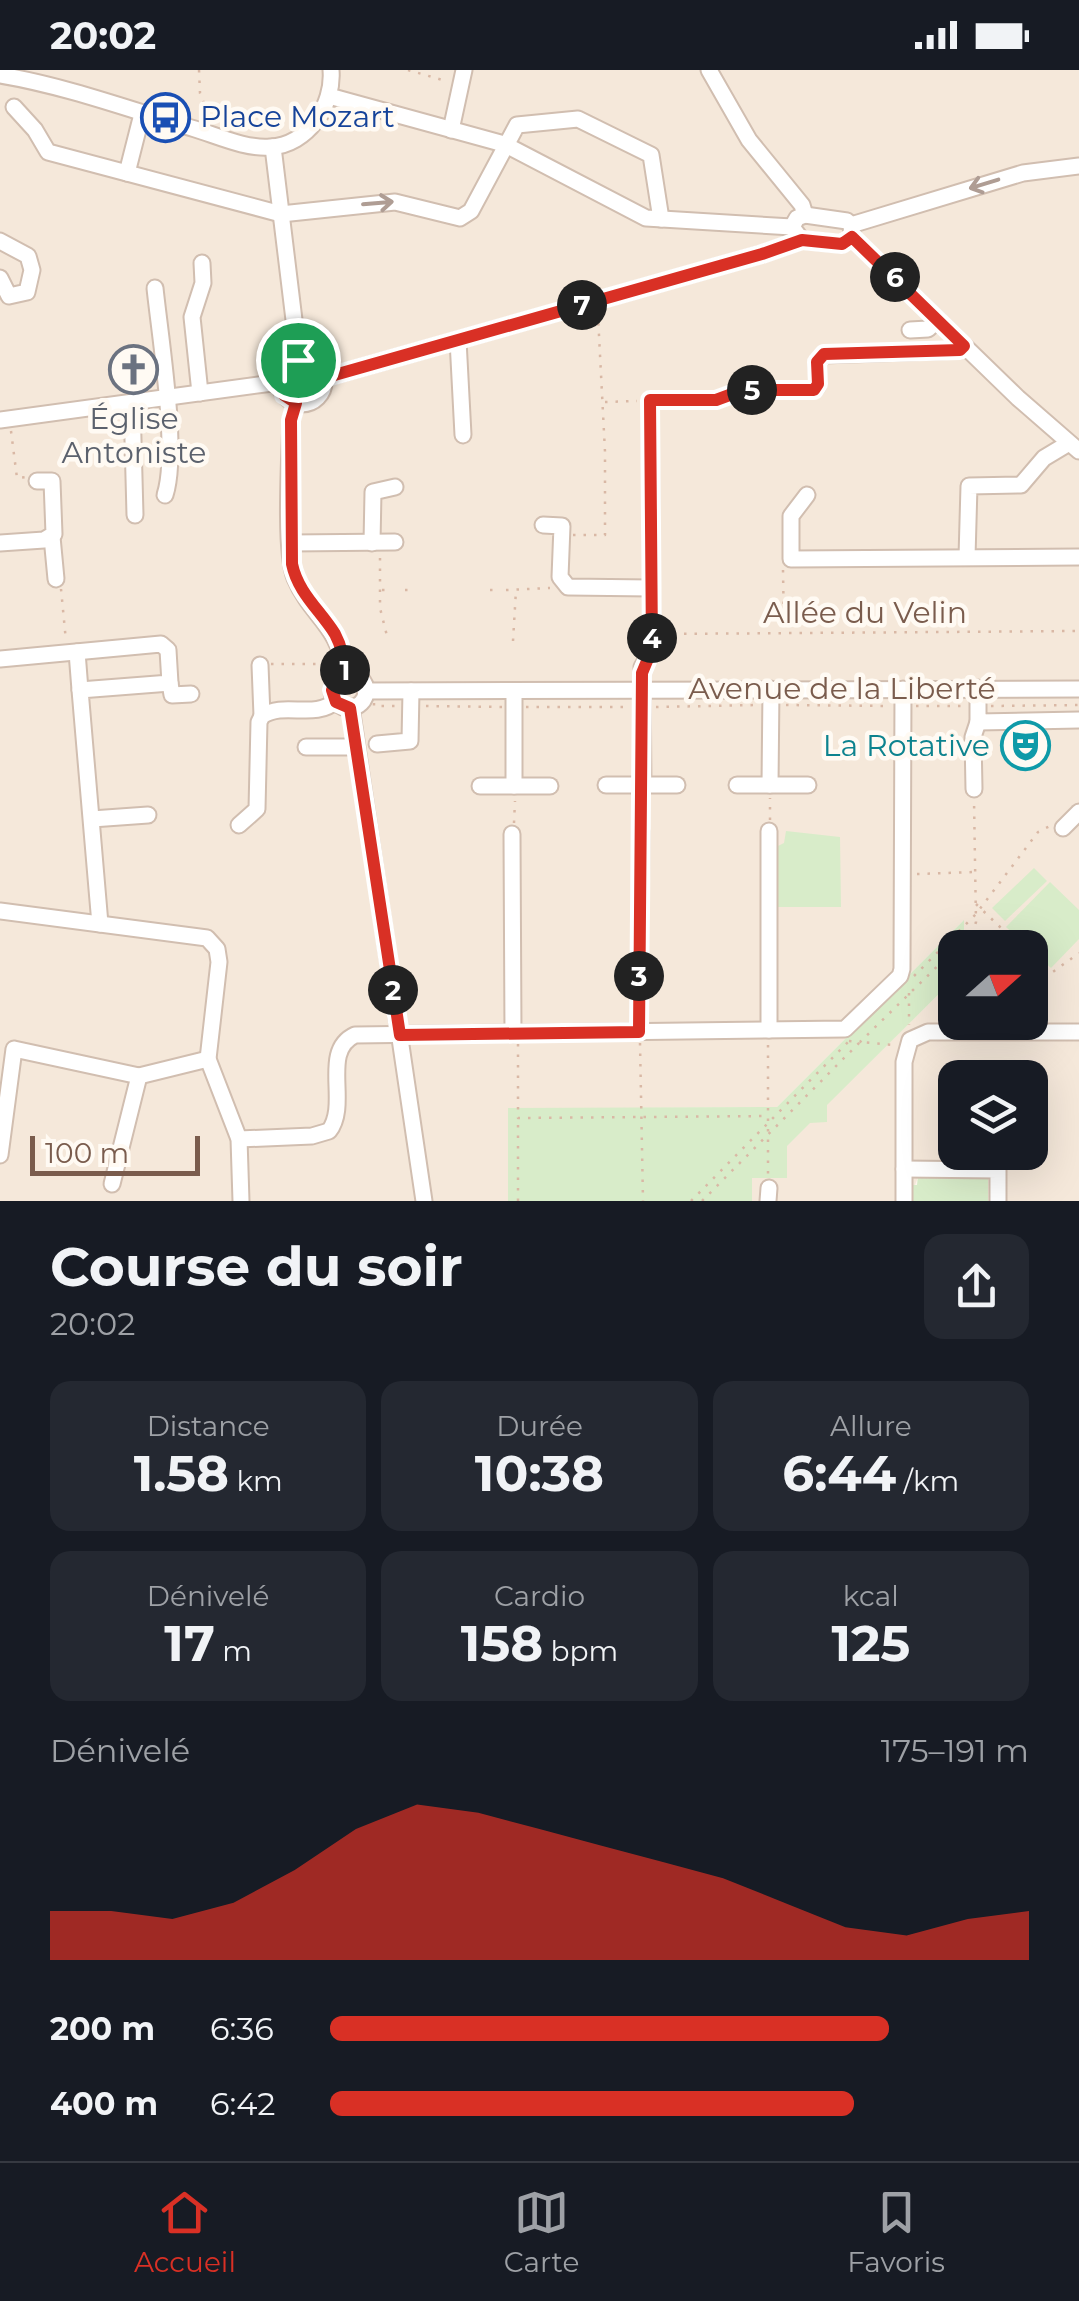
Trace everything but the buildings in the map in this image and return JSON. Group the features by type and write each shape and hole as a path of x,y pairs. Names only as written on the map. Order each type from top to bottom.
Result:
{"street":[{"path":"0,75 221,137 274,147 307,131 329,96 331,70"},
{"path":"710,70 749,140 802,204 806,215"},
{"path":"451,130 463,78"},
{"path":"32,82 7,110 35,130 48,152 281,214 395,202 460,218 471,212 504,144 518,125 578,120 651,156 661,218"},
{"path":"329,96 504,144 646,218 797,233 842,244 852,231 1023,173 1079,166"},
{"path":"127,173 142,114"},
{"path":"274,147 298,360"},
{"path":"797,233 797,218 806,215 852,231 964,346 1074,447 1044,458 1021,484 969,486 967,557"},
{"path":"324,378 762,254 797,233"},
{"path":"0,241 22,250 32,270 27,292 20,296 9,296 0,278"},
{"path":"200,392 192,317 204,276 202,263"},
{"path":"155,288 166,398 166,495"},
{"path":"910,330 928,329 938,320"},
{"path":"458,340 463,435"},
{"path":"642,785 642,667 651,654 652,634 650,400 726,398 743,390 814,390 818,384 817,362 824,354 960,350 964,346"},
{"path":"298,360 312,362 324,378 322,392 304,404 284,395 280,382 286,368 298,360"},
{"path":"5,419 280,382"},
{"path":"132,402 135,515"},
{"path":"262,716 276,710 324,710 361,702 370,691 345,669 337,638 296,580 291,543 291,420 296,403"},
{"path":"37,480 51,480 53,484 56,579"},
{"path":"291,543 382,542 373,492 395,487"},
{"path":"807,495 791,516 791,559 1079,557"},
{"path":"543,525 562,526 560,577 564,584 574,588 652,588"},
{"path":"0,543 52,537"},
{"path":"0,658 166,645 172,695 190,694"},
{"path":"72,652 80,690 100,924"},
{"path":"239,825 259,818 260,664"},
{"path":"345,669 332,686 343,704 356,747 424,1201"},
{"path":"80,690 170,683"},
{"path":"974,789 973,737 978,688"},
{"name":"Avenue de la Liberté","path":"370,691 411,698 642,699 903,689 1079,688"},
{"path":"239,1138 312,1136 329,1131 338,1114 340,1047 355,1035 845,1029 900,976 903,689"},
{"path":"770,785 771,697"},
{"path":"376,744 410,742 411,698"},
{"path":"514,699 514,786"},
{"path":"978,714 1079,720"},
{"path":"306,747 356,747"},
{"path":"738,784 808,785"},
{"path":"606,785 677,785"},
{"path":"480,786 550,786"},
{"path":"1063,828 1079,812"},
{"path":"92,819 148,815"},
{"path":"639,1032 641,831"},
{"path":"769,832 769,1030"},
{"path":"512,834 516,1034"},
{"path":"0,911 207,938 214,944 219,962 208,1059 239,1138 241,1201"},
{"path":"904,1201 908,1043 928,1032 1079,1032"},
{"path":"0,1155 14,1049 139,1076 208,1059"},
{"path":"112,1184 139,1076"},
{"path":"904,1169 998,1170 998,1201"}],"path":[{"path":"198,70 200,93 221,137"},
{"path":"408,70 463,78"},
{"path":"561,536 605,535 604,402 597,300"},
{"path":"604,402 650,400"},
{"path":"5,419 17,478 37,480"},
{"path":"382,542 380,608 388,640"},
{"path":"784,634 783,562 791,559"},
{"path":"56,579 61,585 72,652"},
{"path":"506,590 564,584"},
{"path":"380,590 392,590"},
{"path":"513,641 516,590"},
{"name":"Allée du Velin","path":"652,634 1079,632"},
{"path":"260,664 345,669"},
{"path":"370,691 374,706 411,698 771,697 978,714 1079,705"},
{"path":"641,831 642,785"},
{"path":"769,832 770,785"},
{"path":"512,834 514,786"},
{"path":"974,789 974,930"},
{"path":"903,874 975,872"},
{"path":"976,904 1003,930"},
{"path":"1048,972 1079,952"},
{"path":"836,1029 835,1040 908,1043 908,969 903,958"},
{"path":"702,1201 938,966"},
{"path":"768,1195 769,1030"},
{"path":"639,1032 643,1201"},
{"path":"516,1034 518,1201"},
{"path":"518,1118 768,1116"}],"shaded area":[{"path":"0,70 1079,70 1079,1201 988,1201 988,1178 918,1177 909,1201 752,1201 752,1178 938,995 938,1040 1048,1040 1048,930 963,930 963,921 954,930 938,930 938,946 777,1107 508,1109 508,1201 0,1201"}],"green space":[{"path":"786,831 840,837 841,907 777,907 776,847 784,843"},
{"path":"1034,868 1047,881 1005,921 992,908"},
{"path":"1050,882 1079,910 1079,939 1051,968 1048,930 1006,927"},
{"path":"938,946 938,995 827,1105 827,1122 810,1123 787,1146 787,1178 752,1178 752,1201 508,1201 508,1108 777,1107"},
{"path":"918,1176 988,1177 988,1201 909,1201 909,1185 917,1185"}],"place":[{"name":"Place Mozart","path":"165,117"},
{"name":"Église Antoniste","path":"134,370"},
{"name":"La Rotative","path":"1025,746"}],"route":[{"path":"852,237 964,346 960,350 824,354 817,362 818,384 814,390 743,390 716,400 650,400 652,649 642,667 639,1032 400,1035 350,708 341,706 333,697 334,682 346,674 343,656 334,632 296,580 292,564 291,420 296,403 284,395 280,382 286,368 298,360 312,362 324,378 802,240 842,244 852,237"}]}
